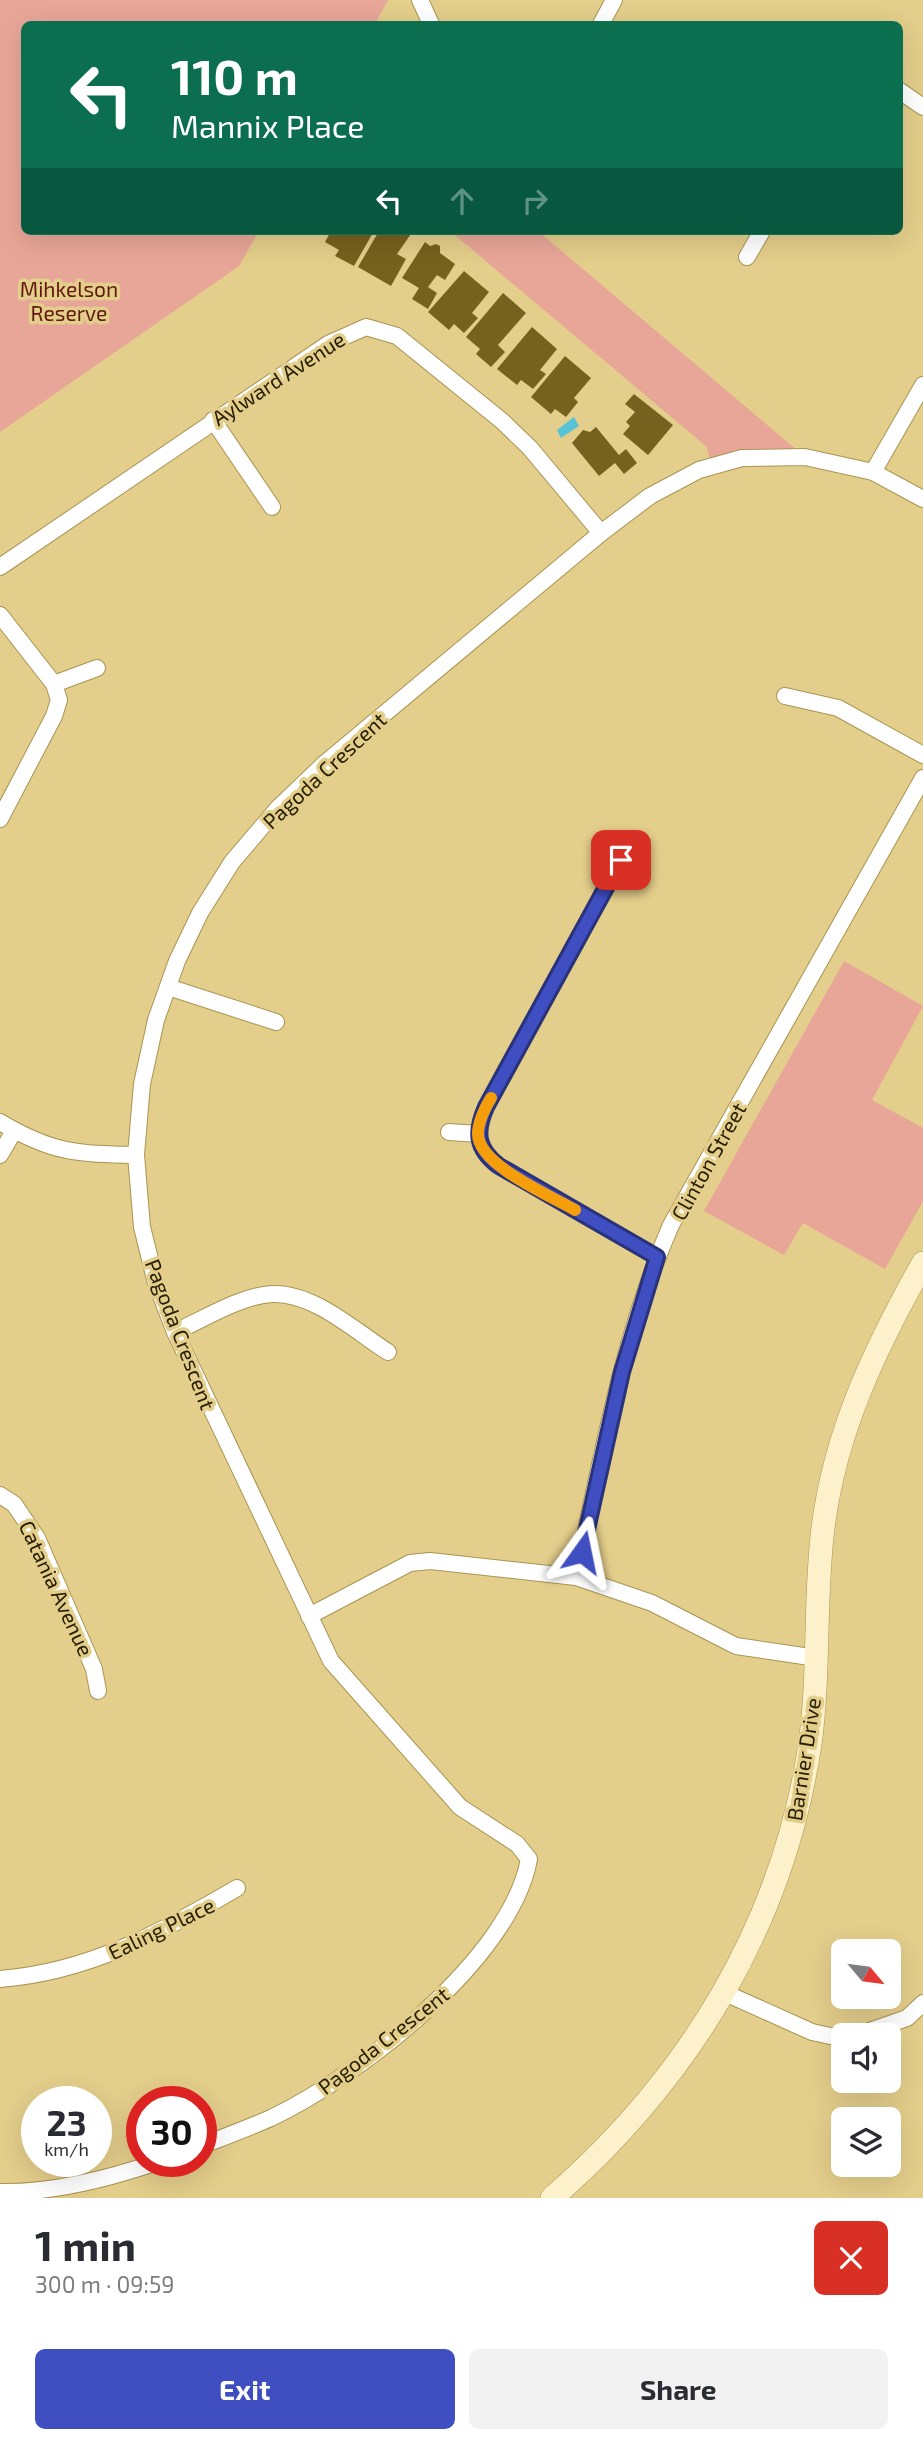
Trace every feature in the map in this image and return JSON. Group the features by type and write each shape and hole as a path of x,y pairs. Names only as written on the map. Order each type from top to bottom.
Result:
{"street":[{"path":"420,0 430,21"},
{"path":"603,21 614,0"},
{"path":"903,93 923,107"},
{"path":"747,257 760,235"},
{"name":"Aylward Avenue","path":"0,567 213,420 345,334 374,327 411,346 502,421 530,448 601,533"},
{"path":"873,472 923,385"},
{"path":"213,420 272,508"},
{"name":"Pagoda Crescent","path":"217,2139 272,2117 313,2094 418,2018 479,1958 526,1875 529,1859 525,1851 467,1814 341,1676 309,1616 175,1332 156,1283 142,1227 136,1155 147,1056 168,986 187,938 217,884 278,808 323,765 601,533 636,506 680,479 742,458 804,457 873,472 923,499"},
{"path":"0,615 54,684 58,700 54,716 0,820"},
{"path":"54,684 97,668"},
{"path":"785,696 838,708 923,755"},
{"name":"Clinton Street","path":"576,1577 622,1372 657,1257 671,1225 923,778"},
{"path":"621,860 486,1107 478,1134 484,1152 499,1166 657,1257"},
{"path":"168,986 276,1022"},
{"path":"0,1155 7,1127 45,1147 67,1153 136,1155"},
{"path":"449,1132 478,1134"},
{"name":"Barnier Drive","path":"552,2198 602,2153 648,2103 684,2058 725,1993 760,1920 790,1837 810,1744 823,1529 843,1432 876,1350 923,1263"},
{"path":"175,1332 251,1299 271,1294 289,1296 311,1304 388,1352"},
{"name":"Catania Avenue","path":"0,1495 14,1504 37,1538 94,1669 97,1691"},
{"path":"309,1616 410,1563 442,1562 576,1577 652,1603 748,1650 817,1658"},
{"name":"Ealing Place","path":"0,1979 50,1972 119,1952 157,1934 237,1888"},
{"path":"725,1993 812,2032 831,2036"},
{"path":"893,2023 907,2018 923,2003"},
{"path":"0,2192 19,2192 103,2178 126,2171"}],"green space":[{"name":"Mihkelson Reserve","path":"0,0 388,0 377,21 21,21 21,235 257,235 239,266 0,432"},
{"path":"455,235 543,235 805,457 711,466 707,447"},
{"path":"844,961 923,1006 872,1100 923,1128 923,1201 885,1269 803,1223 784,1255 704,1211"}],"water":[{"path":"574,417 579,426 561,438 557,430"}],"building":[{"path":"329,235 372,235 354,266 335,256 339,250 325,242"},
{"path":"377,235 410,235 397,254 406,259 391,286 358,267"},
{"path":"425,242 430,246 440,246 440,253 455,264 445,280 437,275 428,287 437,293 428,309 412,299 419,288 402,278"},
{"path":"464,271 489,292 472,313 478,318 464,333 454,324 449,330 428,312"},
{"path":"503,293 526,313 498,345 505,352 491,367 476,354 480,349 466,337"},
{"path":"532,327 557,349 540,370 546,374 533,389 521,380 517,385 497,369"},
{"path":"565,356 591,378 574,398 578,402 566,417 555,409 551,414 531,397"},
{"path":"634,394 673,425 648,455 623,434 630,426 626,422 635,412 625,404"},
{"path":"596,427 619,455 626,449 637,463 624,474 615,463 599,476 572,443 583,430 590,432"}],"slow traffic":[{"path":"491,1098 481,1119 478,1134 484,1152 499,1166 575,1210"}],"route":[{"path":"582,1552 622,1372 657,1257 499,1166 484,1152 478,1134 486,1107 621,860"}]}
